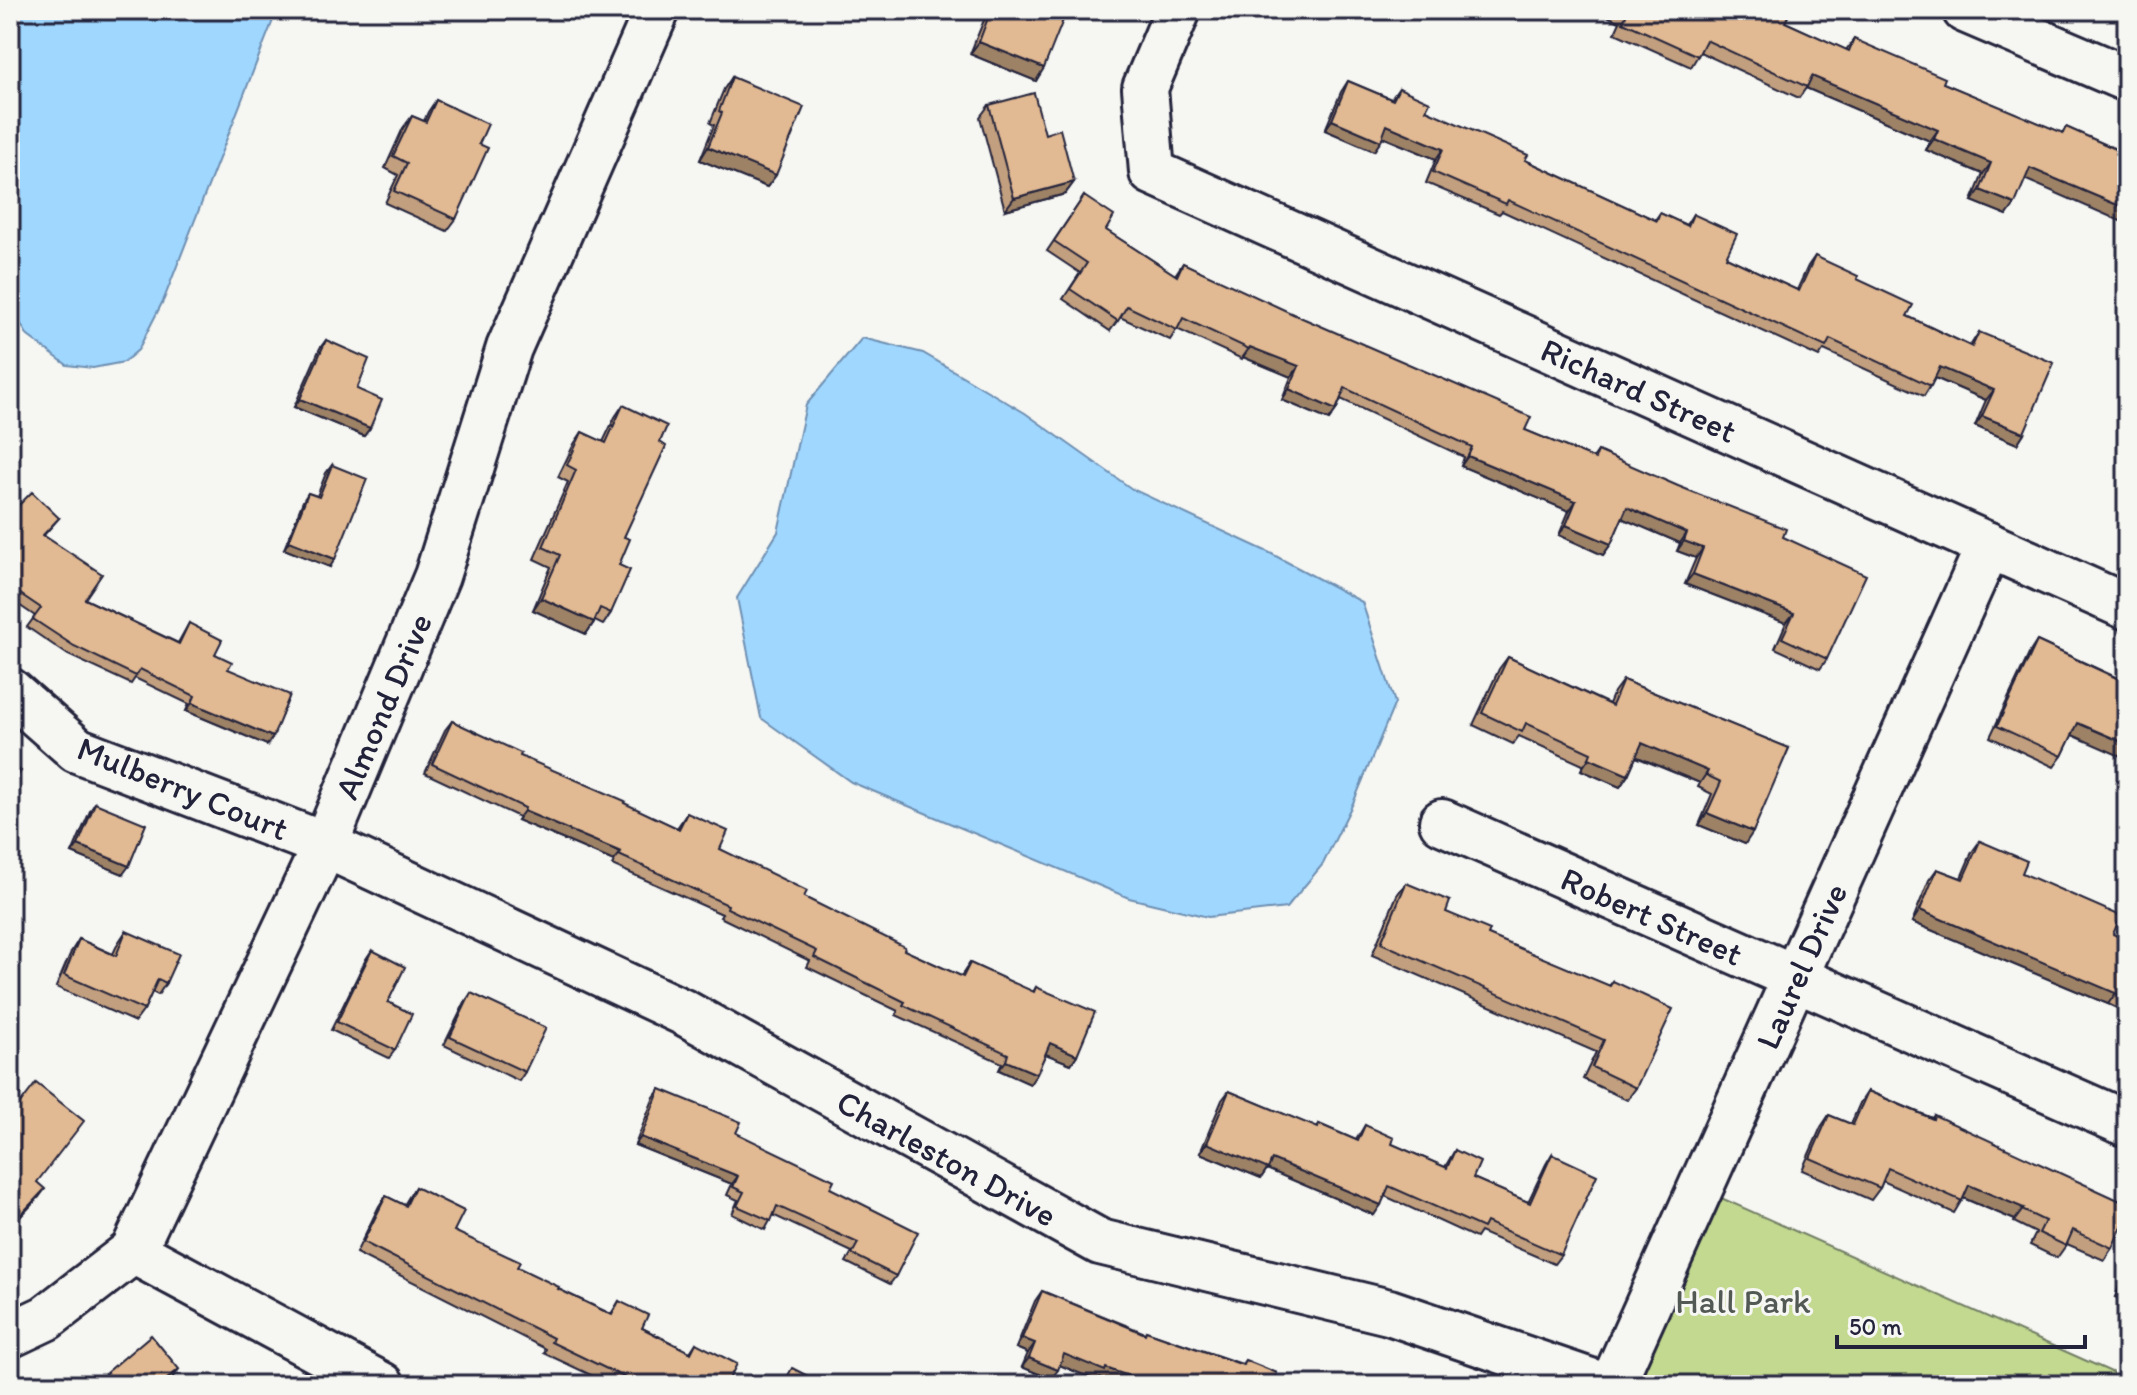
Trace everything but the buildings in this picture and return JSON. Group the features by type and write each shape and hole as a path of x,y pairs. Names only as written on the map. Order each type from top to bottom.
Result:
{"street":[{"name":"Almond Drive","path":"10,1335 46,1318 133,1251 325,845 437,576 509,348 657,10"},
{"name":"Richard Street","path":"1178,10 1145,88 1152,172 2127,607"},
{"path":"1965,10 2127,79"},
{"name":"Laurel Drive","path":"1612,1385 1989,545"},
{"name":"Mulberry Court","path":"10,691 77,750 325,845"},
{"name":"Robert Street","path":"1442,822 2127,1124"},
{"name":"Charleston Drive","path":"325,845 685,1013 1100,1242 1389,1312 1602,1385"},
{"path":"133,1251 382,1385"}],"green space":[{"name":"Hall Park","path":"1701,1189 2127,1379 2127,1385 1612,1385"}],"water":[{"path":"10,10 277,10 164,299 138,350 124,362 93,368 67,365 28,336 10,306"},
{"path":"862,338 923,353 1025,413 1132,489 1270,553 1362,602 1395,703 1354,801 1323,864 1286,908 1208,917 1129,898 851,782 761,718 737,598 778,532 806,405"}]}
